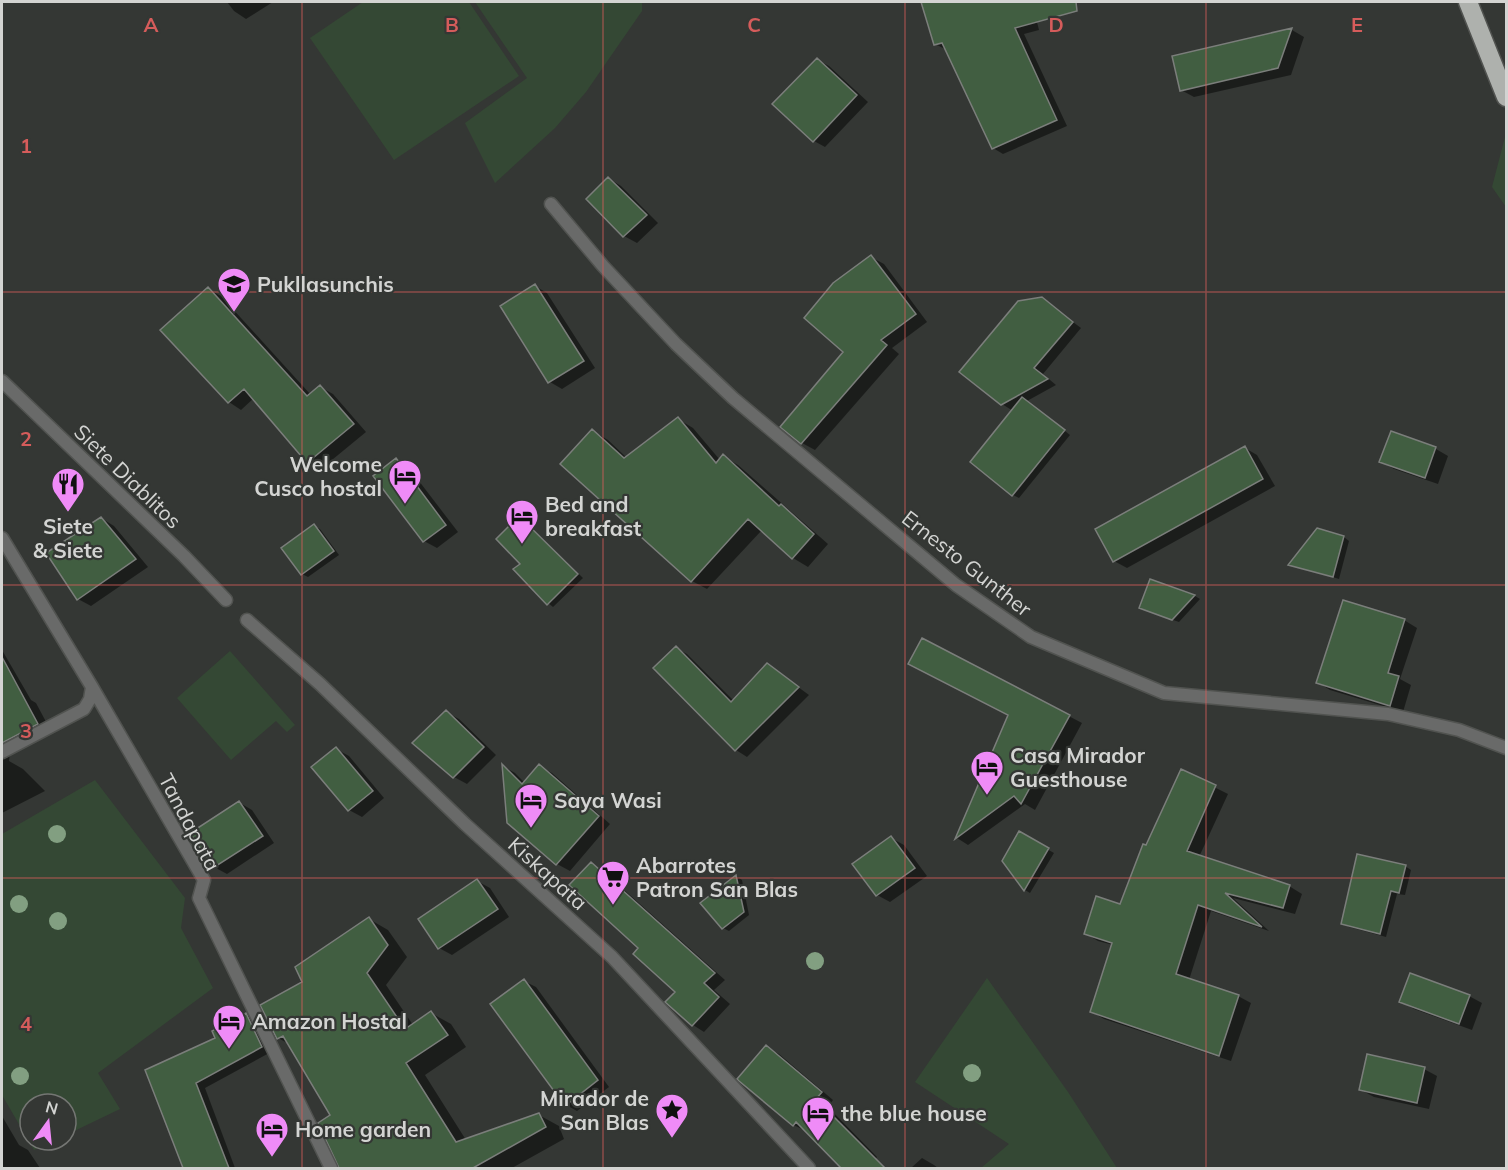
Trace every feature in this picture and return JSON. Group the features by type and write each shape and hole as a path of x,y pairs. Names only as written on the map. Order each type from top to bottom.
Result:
{"highway":[{"path":"1468,2 1506,97"}],"street":[{"name":"Ernesto Gunther","path":"551,204 603,266 676,344 733,398 956,585 1031,637 1164,693 1388,714 1459,730 1506,748"},
{"name":"Siete Diablitos","path":"2,381 184,556 226,600"},
{"name":"Tandapata","path":"2,538 204,880 199,898 331,1168"},
{"name":"Kiskapata","path":"247,620 320,684 465,825 612,957 809,1168"},
{"path":"2,752 84,709 90,699 92,687"}],"green space":[{"path":"363,2 469,2 519,76 394,160 310,38"},
{"path":"475,2 642,2 642,11 586,92 555,128 495,183 465,123 527,78"},
{"path":"1506,133 1506,207 1492,187"},
{"path":"230,651 295,725 287,732 276,721 231,760 177,698"},
{"path":"95,780 185,898 181,928 213,988 98,1073 120,1109 78,1129 78,1092 18,1092 18,1122 2,1095 2,834"},
{"path":"987,978 1068,1092 1117,1168 981,1168 1009,1144 915,1082"}],"building":[{"path":"921,2 1076,2 1077,11 1015,28 1057,120 992,149 942,43 934,45"},
{"path":"1292,28 1278,68 1180,91 1172,56"},
{"path":"817,58 857,95 813,142 772,104"},
{"path":"608,177 647,215 623,237 586,199"},
{"path":"871,255 916,314 881,340 887,345 801,444 780,427 843,352 804,318 833,283"},
{"path":"535,284 584,361 548,383 500,306"},
{"path":"208,287 307,396 320,385 354,424 307,463 244,389 228,403 160,330"},
{"path":"1042,297 1073,322 1034,368 1048,379 1001,405 959,372 1018,301"},
{"path":"1022,397 1065,430 1012,496 970,462"},
{"path":"678,417 716,463 723,454 779,506 781,504 814,534 792,559 748,519 691,582 560,464 592,429 624,458"},
{"path":"1391,431 1436,447 1425,478 1379,462"},
{"path":"1245,446 1263,479 1113,562 1095,529"},
{"path":"396,458 446,525 423,542 373,476"},
{"path":"519,516 578,574 547,605 513,569 520,564 496,539"},
{"path":"101,517 136,559 77,600 46,553"},
{"path":"314,524 334,551 301,575 281,548"},
{"path":"1317,528 1344,536 1333,577 1288,565"},
{"path":"1150,579 1195,595 1172,620 1139,608"},
{"path":"1343,600 1405,619 1388,673 1399,676 1390,706 1316,683"},
{"path":"922,638 1070,715 1021,804 1014,796 955,839 1008,715 908,664"},
{"path":"676,646 731,702 767,663 799,687 735,751 653,668"},
{"path":"2,657 38,724 2,743"},
{"path":"446,710 484,747 453,778 412,743"},
{"path":"336,747 373,791 348,811 311,767"},
{"path":"502,764 522,784 539,764 599,816 556,865 507,823"},
{"path":"1181,769 1216,785 1187,851 1290,885 1283,908 1225,893 1262,927 1198,905 1176,974 1239,995 1219,1056 1090,1012 1112,943 1084,934 1096,896 1120,904 1143,844 1146,845"},
{"path":"239,801 263,836 213,868 190,833"},
{"path":"1019,831 1049,848 1024,891 1002,861"},
{"path":"891,836 915,868 876,896 852,864"},
{"path":"1357,854 1406,865 1399,893 1391,891 1380,934 1341,924"},
{"path":"591,862 715,973 704,983 719,997 692,1026 665,1002 675,992 633,954 638,948 569,885"},
{"path":"736,875 744,912 722,929 700,903"},
{"path":"477,879 498,909 438,949 418,919"},
{"path":"369,917 388,945 367,973 405,1029 431,1011 448,1035 406,1063 456,1142 539,1113 546,1127 473,1168 339,1168 318,1123 330,1115 283,1036 277,1039 260,1005 302,982 295,967"},
{"path":"1410,973 1470,995 1459,1024 1399,1002"},
{"path":"524,979 598,1080 565,1106 490,1004"},
{"path":"246,1013 262,1047 196,1083 229,1168 183,1168 145,1070 215,1038 212,1031"},
{"path":"766,1045 822,1092 816,1099 885,1168 841,1168 796,1122 793,1126 737,1079"},
{"path":"1367,1054 1425,1067 1417,1103 1359,1090"}],"place":[{"name":"Pukllasunchis","path":"234,313"},
{"name":"Welcome Cusco hostal","path":"405,505"},
{"name":"Siete & Siete","path":"68,513"},
{"name":"Bed and breakfast","path":"522,545"},
{"name":"Casa Mirador Guesthouse","path":"987,796"},
{"name":"Saya Wasi","path":"531,829"},
{"name":"Abarrotes Patron San Blas","path":"613,906"},
{"name":"Amazon Hostal","path":"229,1050"},
{"name":"Mirador de San Blas","path":"672,1139"},
{"name":"the blue house","path":"818,1142"},
{"name":"Home garden","path":"272,1158"}]}
